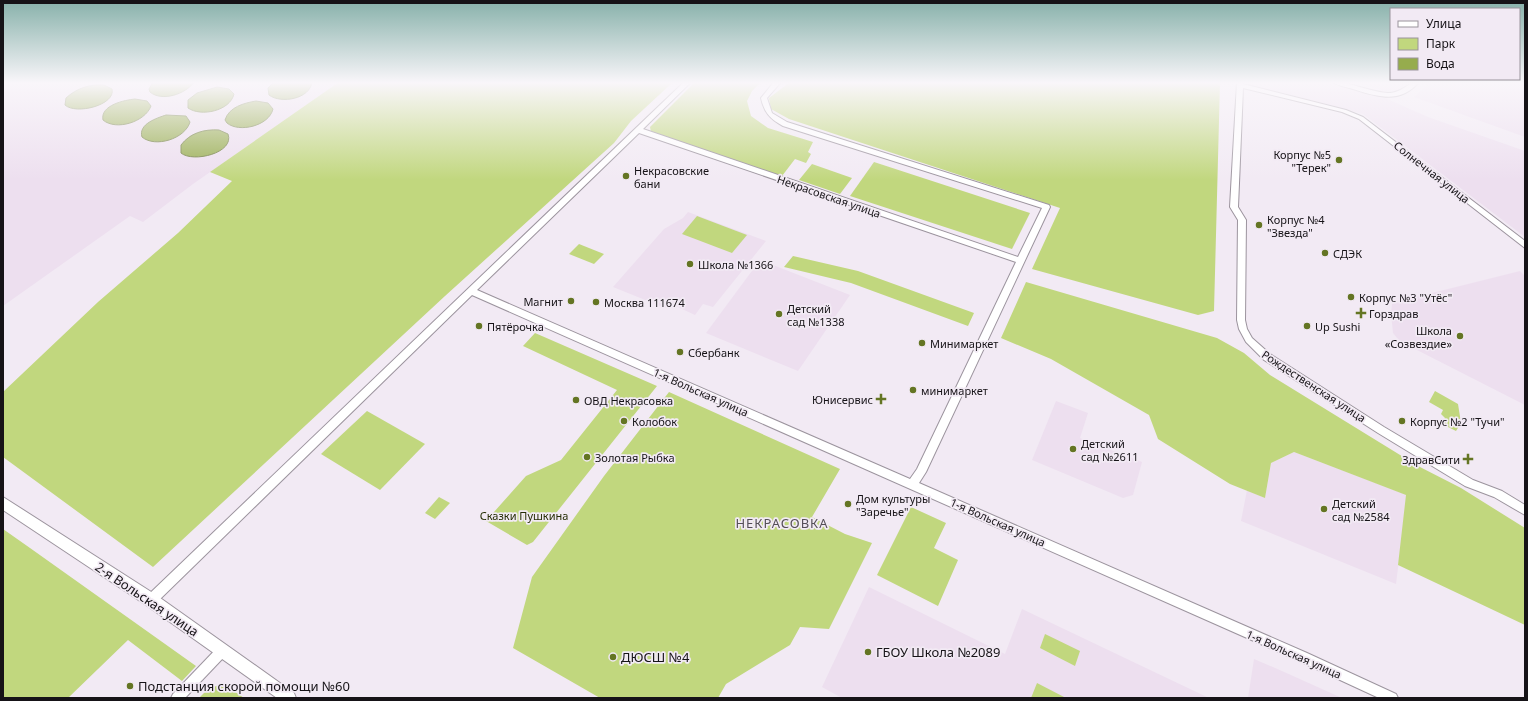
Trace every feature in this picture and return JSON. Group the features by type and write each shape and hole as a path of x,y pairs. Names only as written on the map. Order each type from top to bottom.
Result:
{"main road":[{"name":"2-я Вольская улица","path":"3,503 151,600 222,652 289,698"}],"street":[{"path":"151,600 654,115"},
{"path":"770,115 785,124 1046,207 921,472 912,484"},
{"name":"Рождественская улица","path":"1238,115 1234,207 1242,220 1241,320 1243,329 1249,340 1267,357 1381,430 1469,483 1498,494 1525,510"},
{"name":"Солнечная улица","path":"1353,115 1361,118 1525,245"},
{"name":"Некрасовская улица","path":"638,130 1021,261"},
{"name":"1-я Вольская улица","path":"472,291 912,484 1303,657 1392,698"},
{"path":"177,698 222,652"}],"shaded area":[{"path":"3,115 292,115 193,184 143,222 130,216 3,306"},
{"path":"1364,115 1423,115 1525,151 1525,237"},
{"path":"1463,115 1525,115 1525,137"},
{"name":"Школа №1366","path":"688,212 766,241 713,307 703,304 695,315 669,303 665,308 613,287 664,229 683,218"},
{"name":"Детский сад №1338","path":"760,260 850,295 798,371 706,333"},
{"name":"Школа «Созвездие»","path":"1520,271 1525,276 1525,405 1415,349 1398,339 1393,333 1391,313 1392,304"},
{"name":"Детский сад №2611","path":"1056,401 1088,413 1080,438 1142,462 1133,495 1123,498 1032,460"},
{"name":"Детский сад №2584","path":"1294,452 1407,495 1396,584 1241,521 1247,490 1265,498 1271,463"},
{"path":"869,587 1005,654 1022,609 1209,698 842,698 822,687"},
{"path":"1254,659 1282,671 1342,698 1248,698"}],"green space":[{"path":"292,115 638,115 614,143 445,296 153,567 3,457 3,392 98,302 178,233 232,181 210,172"},
{"path":"662,115 751,115 768,128 813,142 808,152 811,154 806,163 795,159 782,176 651,132 650,127"},
{"path":"781,115 1219,115 1214,311 1198,315 1032,269 1060,208 789,119"},
{"path":"874,162 1030,213 1012,249 850,196"},
{"path":"812,164 852,178 840,194 799,180"},
{"path":"697,216 747,235 732,253 682,234"},
{"path":"579,244 604,254 594,264 569,254"},
{"path":"793,256 858,271 974,313 968,326 851,283 784,267"},
{"path":"1026,282 1217,338 1244,353 1270,375 1418,466 1461,488 1525,528 1525,625 1398,565 1406,495 1294,452 1271,463 1265,498 1230,484 1158,439 1149,415 1051,359 1001,338"},
{"name":"Сказки Пушкина","path":"535,333 657,386 533,542 527,545 486,521 526,476 561,460 617,390 523,346"},
{"path":"1435,391 1458,404 1461,423 1456,431 1442,424 1445,418 1441,414 1443,410 1429,402"},
{"path":"669,392 840,469 812,517 845,534 872,543 829,629 800,627 790,645 726,684 718,698 600,698 513,648 532,577 604,476"},
{"path":"367,411 425,444 380,490 321,454"},
{"path":"439,497 450,503 435,519 425,513"},
{"path":"911,507 946,523 934,548 958,560 938,606 877,575"},
{"path":"3,529 196,666 182,681 128,640 68,698 3,698"},
{"path":"1045,634 1080,651 1075,666 1040,648"},
{"path":"1037,683 1066,698 1031,698"},
{"path":"224,684 244,698 199,698 209,688"}],"water":[{"path":"103,115 145,115 137,120 122,125 115,125 103,120"},
{"path":"166,115 186,116 190,122 182,133 169,140 154,142 142,137 143,128 145,125"},
{"path":"228,115 270,115 260,124 246,127 232,126 225,120"},
{"path":"219,130 228,134 228,141 219,151 212,154 194,157 181,153 181,145 189,137 203,131"}],"place":[{"name":"Корпус №5 \"Терек\"","path":"1339,160"},
{"name":"Некрасовские бани","path":"626,176"},
{"name":"Корпус №4 \"Звезда\"","path":"1259,225"},
{"name":"СДЭК","path":"1325,253"},
{"name":"Школа №1366","path":"690,264"},
{"name":"Корпус №3 \"Утёс\"","path":"1351,297"},
{"name":"Магнит","path":"571,301"},
{"name":"Москва 111674","path":"596,302"},
{"name":"Горздрав","path":"1361,313"},
{"name":"Детский сад №1338","path":"779,314"},
{"name":"Пятёрочка","path":"479,326"},
{"name":"Up Sushi","path":"1307,326"},
{"name":"Школа «Созвездие»","path":"1460,336"},
{"name":"Минимаркет","path":"922,343"},
{"name":"Сбербанк","path":"680,352"},
{"name":"минимаркет","path":"913,390"},
{"name":"Юнисервис","path":"881,399"},
{"name":"ОВД Некрасовка","path":"576,400"},
{"name":"Колобок","path":"624,421"},
{"name":"Корпус №2 \"Тучи\"","path":"1402,421"},
{"name":"Детский сад №2611","path":"1073,449"},
{"name":"Золотая Рыбка","path":"587,457"},
{"name":"ЗдравСити","path":"1468,459"},
{"name":"Дом культуры \"Заречье\"","path":"848,504"},
{"name":"Детский сад №2584","path":"1324,509"},
{"name":"ГБОУ Школа №2089","path":"868,652"},
{"name":"ДЮСШ №4","path":"613,657"},
{"name":"Подстанция скорой помощи №60","path":"130,686"}],"district":[{"name":"НЕКРАСОВКА","path":"782,523"}]}
